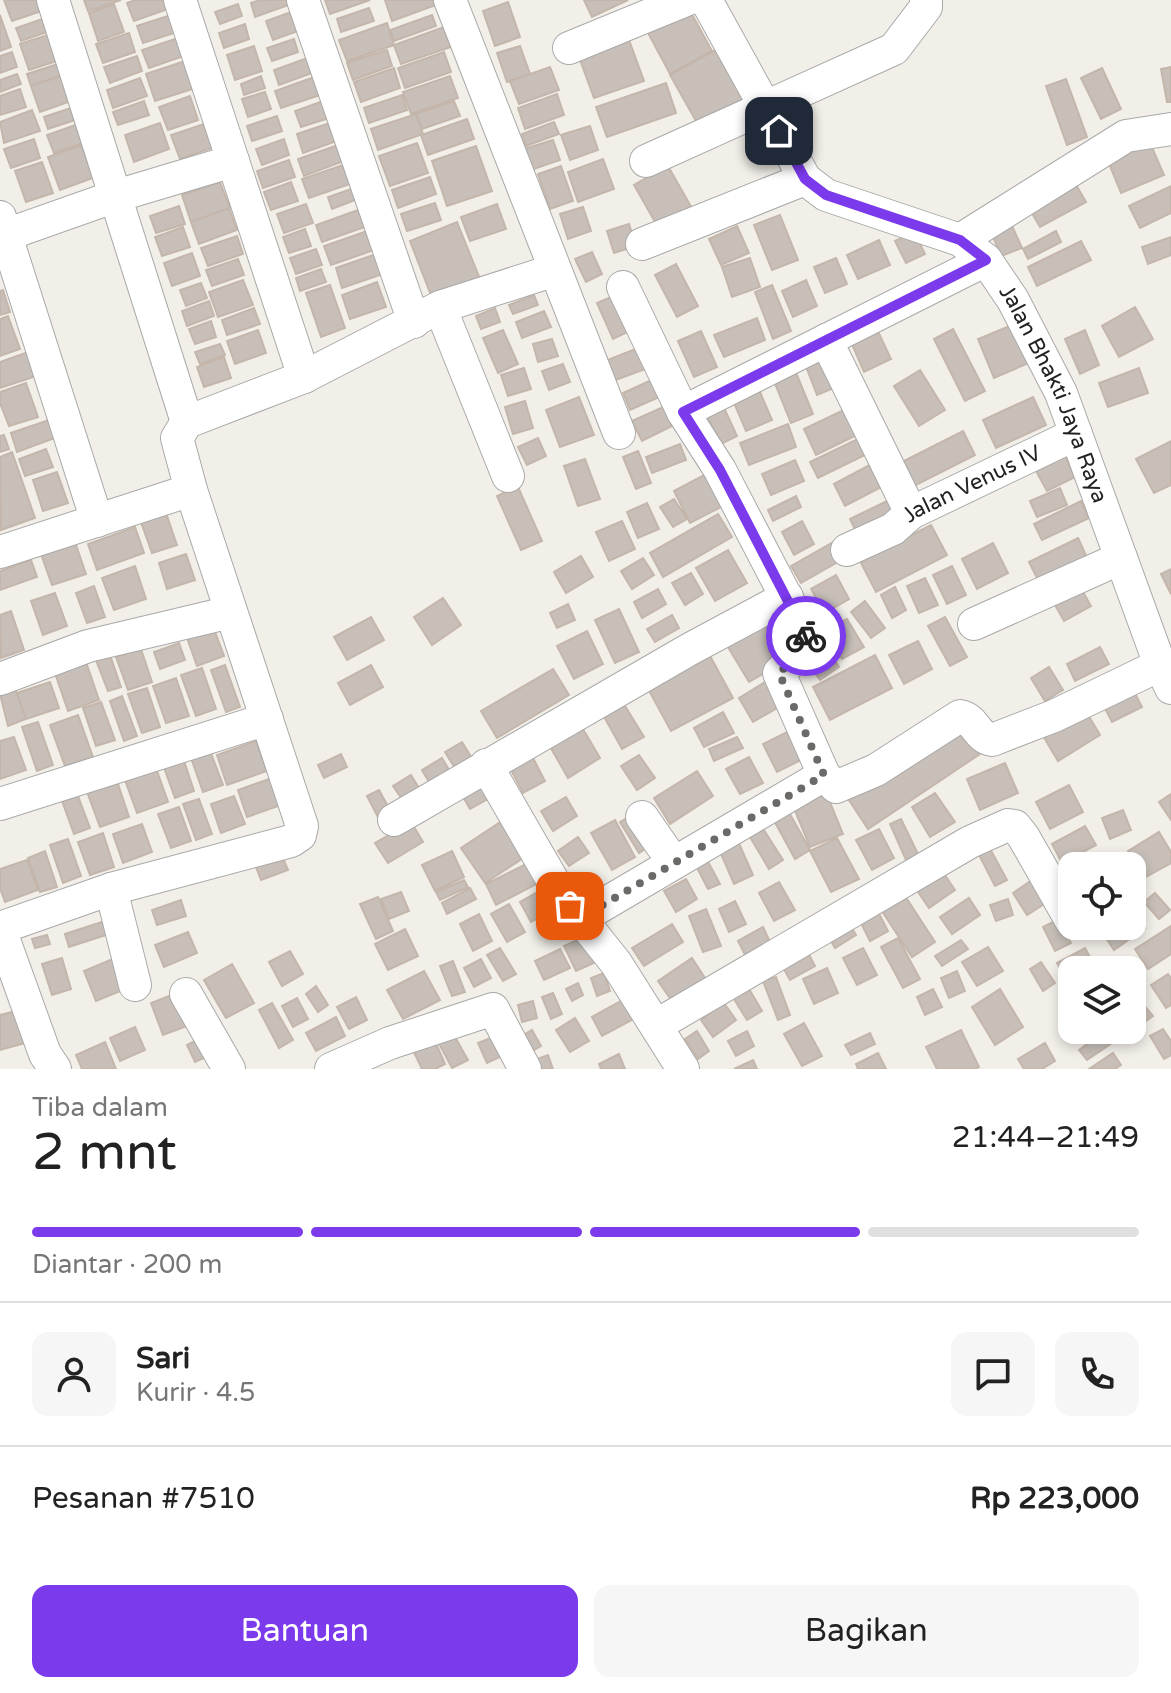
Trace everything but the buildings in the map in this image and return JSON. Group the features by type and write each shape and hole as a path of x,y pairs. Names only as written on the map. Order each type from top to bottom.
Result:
{"street":[{"path":"53,0 187,422"},
{"path":"180,0 304,377"},
{"path":"303,0 427,314 508,476"},
{"path":"450,0 619,433"},
{"path":"569,48 686,0"},
{"name":"Jalan Bhakti Jaya Raya","path":"706,0 805,179 826,195 960,240 986,260 1013,300 1061,393 1165,677"},
{"path":"646,161 894,49 926,7 926,0"},
{"path":"960,240 1126,136 1171,129"},
{"path":"97,521 2,230 233,161"},
{"path":"642,244 805,179"},
{"path":"683,412 986,260"},
{"path":"43,1064 0,929 111,889 291,841 300,835 302,826 191,490 177,438 187,422 304,377 427,314 555,270"},
{"path":"623,287 683,412 720,470 808,643 779,673 824,775 836,787 876,770 960,716 968,718 984,738 992,740 1165,677"},
{"name":"Jalan Venus IV","path":"826,340 911,513 1076,434"},
{"path":"0,552 191,490"},
{"path":"847,550 893,529 911,513"},
{"path":"974,624 1121,558"},
{"path":"394,820 690,649 787,597"},
{"path":"0,679 88,646 231,612"},
{"path":"0,804 267,719"},
{"path":"486,765 560,893 616,963 683,1069"},
{"path":"579,919 824,775"},
{"path":"642,817 674,863"},
{"path":"657,1025 970,842 1008,825 1015,826 1023,836 1058,897"},
{"path":"111,889 135,985"},
{"path":"186,994 229,1069"},
{"path":"331,1069 390,1043 493,1009 525,1069"}],"way so far":[{"path":"570,906 579,919 824,775 779,673 807,646 806,636"}],"route":[{"path":"779,131 805,179 826,195 960,240 986,260 683,412 720,470 806,636"}]}
